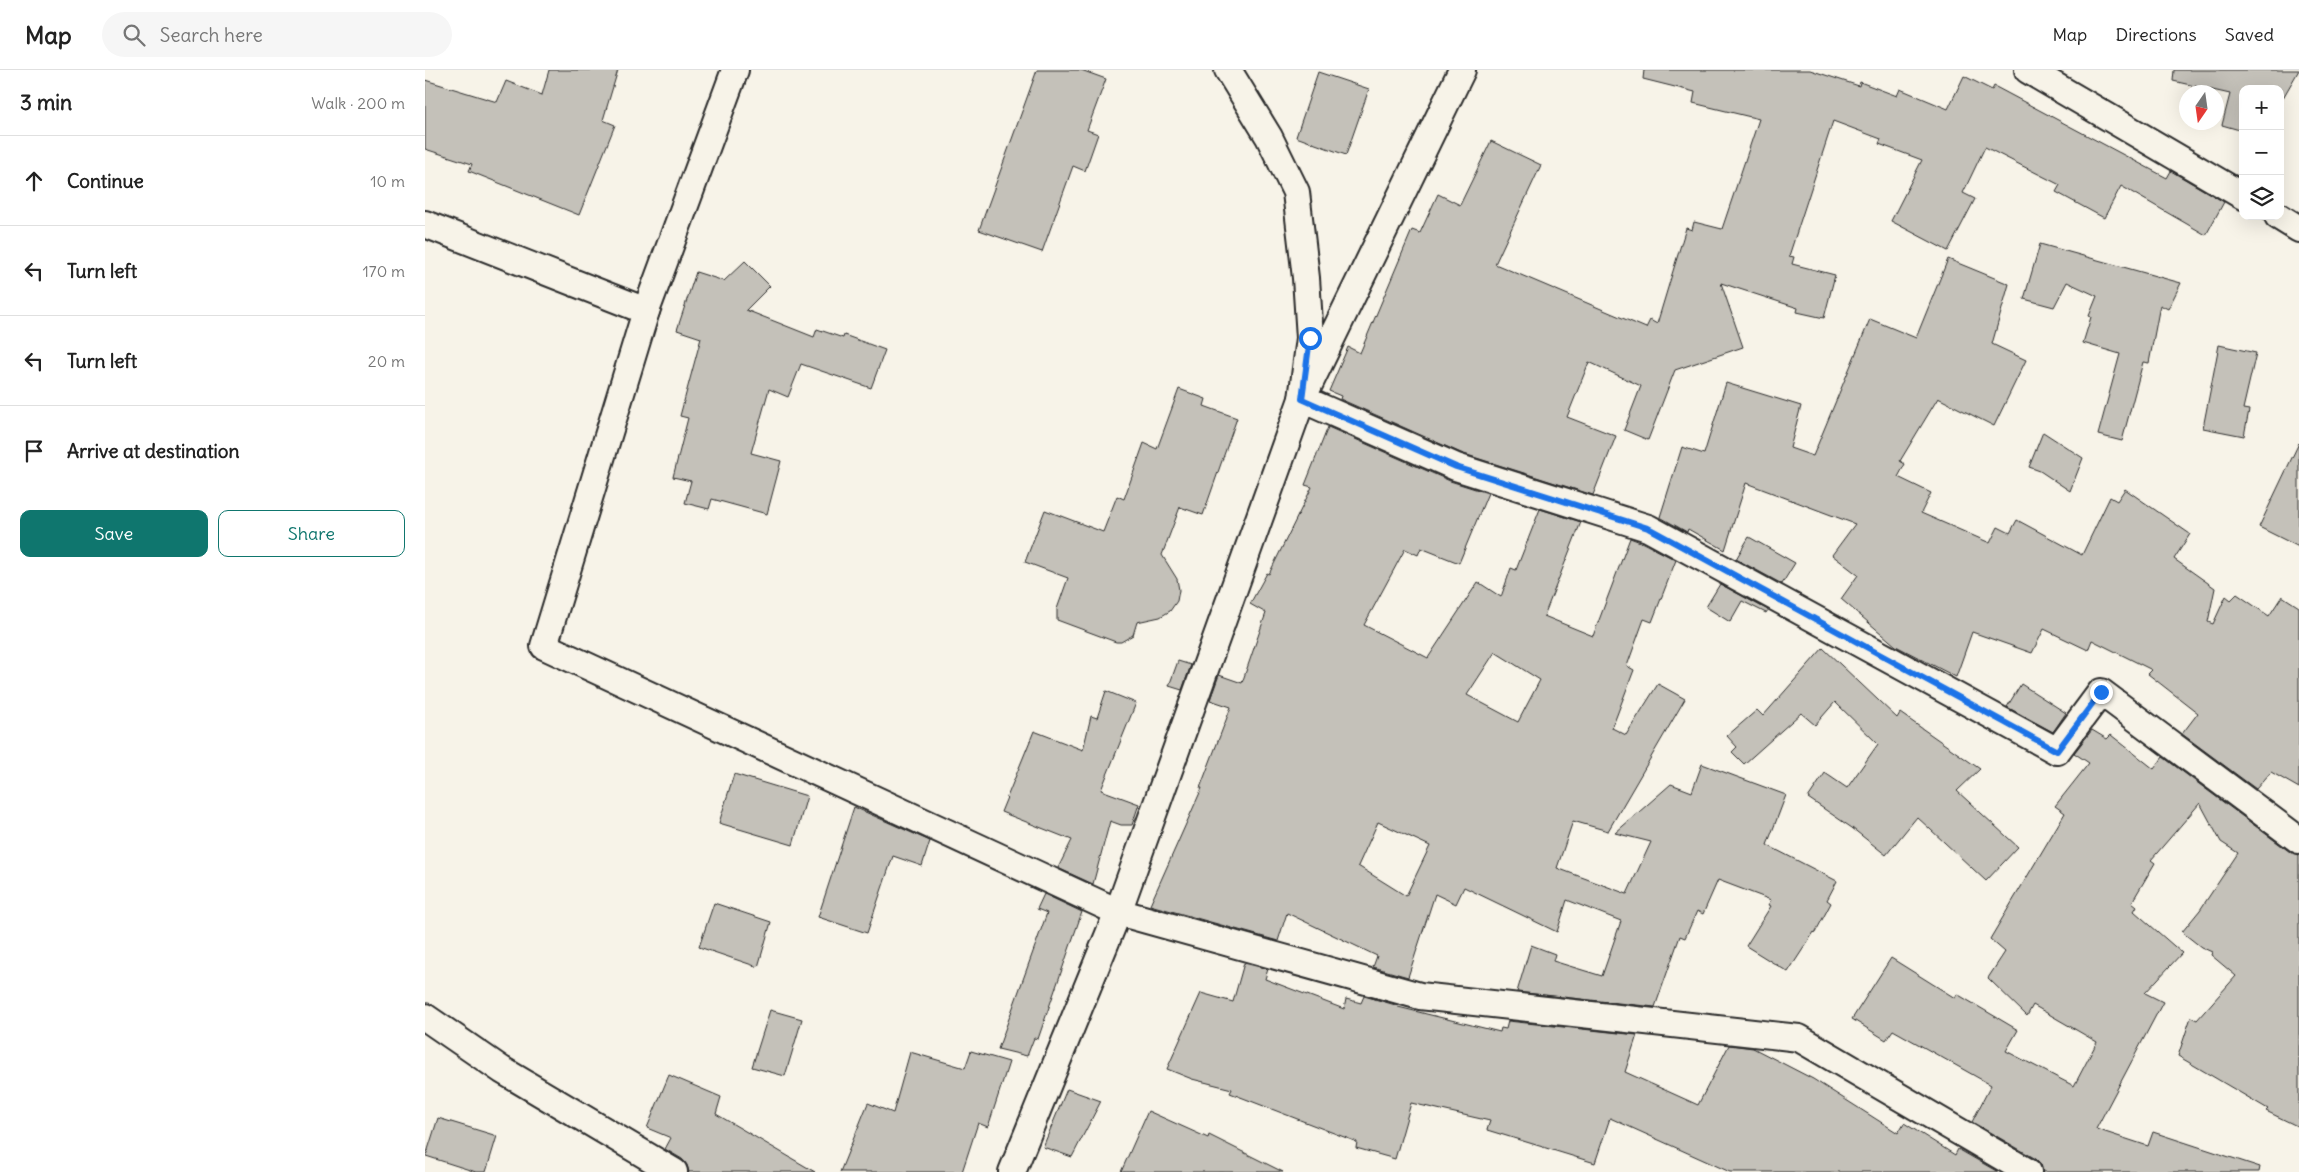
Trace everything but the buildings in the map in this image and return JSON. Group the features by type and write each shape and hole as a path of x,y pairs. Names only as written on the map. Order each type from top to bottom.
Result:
{"street":[{"path":"735,70 647,311 544,646 1118,912 1420,996 1799,1038 2028,1172"},
{"path":"1228,70 1269,137 1296,192 1306,278 1310,338 1302,399"},
{"path":"1012,1172 1118,912 1302,399 1462,70"},
{"path":"2028,70 2239,194"},
{"path":"2284,220 2299,229"},
{"path":"425,224 647,311"},
{"path":"1302,399 1456,467 1648,528 2057,751 2101,692 2299,840"},
{"path":"425,1017 502,1070 674,1172"}],"route":[{"path":"1310,338 1302,399 1456,467 1648,528 2057,751 2101,692"}]}
